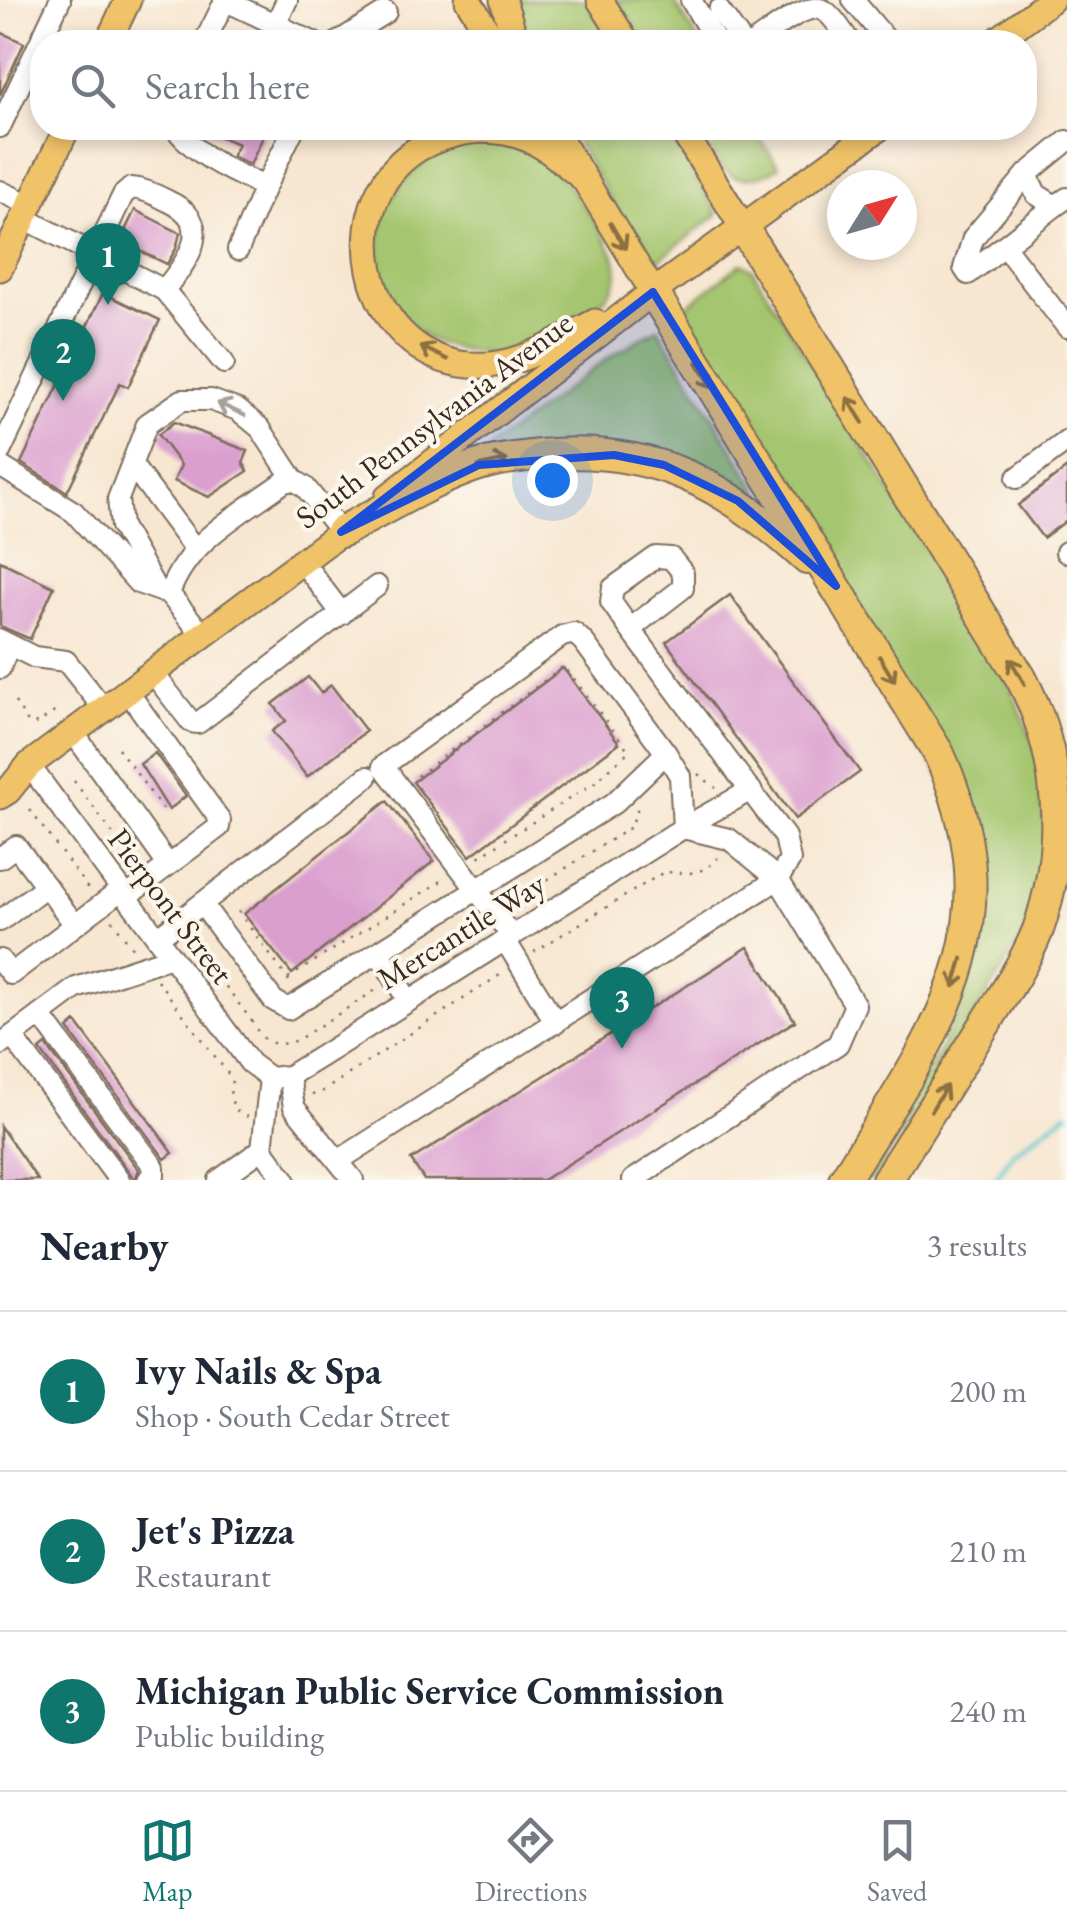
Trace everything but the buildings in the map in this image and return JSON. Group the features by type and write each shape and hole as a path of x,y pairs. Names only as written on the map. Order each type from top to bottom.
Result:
{"highway":[{"path":"742,226 1021,678 1042,724 1057,784 1058,856 1039,928 1006,989 887,1180"},
{"path":"653,292 939,754 962,811 972,896 959,976 942,1018 844,1180"},
{"path":"342,532 479,465 567,453 614,455 664,465 710,484 774,528 836,586"}],"main road":[{"path":"114,30 128,0"},
{"path":"468,0 487,30"},
{"path":"504,0 513,30"},
{"path":"600,0 619,30"},
{"path":"1011,30 1051,0"},
{"path":"0,268 61,140"},
{"path":"436,140 414,152 384,184 368,224 367,266 384,310 405,335 430,352 460,363 492,365 532,355 653,292 560,140"},
{"path":"528,140 584,179"},
{"path":"688,140 742,226"},
{"name":"South Pennsylvania Avenue","path":"0,796 29,766 73,732 342,532 653,292 862,140"},
{"path":"0,764 29,766"}],"street":[{"path":"46,30 60,0"},
{"path":"212,30 224,0 290,30"},
{"path":"276,23 287,0"},
{"path":"691,0 719,10"},
{"path":"852,0 878,30"},
{"path":"769,30 797,6 827,12 841,30"},
{"path":"357,30 386,12"},
{"path":"827,12 829,30"},
{"path":"0,127 30,64"},
{"path":"185,140 208,160 265,187"},
{"path":"238,250 288,140"},
{"path":"1061,202 968,274 964,268 973,238 1027,174 1067,141"},
{"path":"1027,174 1036,194 1061,202"},
{"path":"0,452 123,195 131,188 142,189 178,206 192,217 196,234 181,270 164,290"},
{"path":"0,192 96,254 164,290 224,363"},
{"path":"1005,247 1067,328"},
{"path":"203,635 162,592 118,512 118,500 147,424 182,400 210,400 238,410 260,428 294,480 305,487 342,532"},
{"path":"1018,478 1067,441"},
{"path":"132,465 194,548"},
{"path":"0,466 74,512 138,582 162,592"},
{"path":"162,592 194,548 284,482 294,480"},
{"path":"302,561 342,614"},
{"path":"153,673 190,722 198,723 376,586"},
{"path":"338,1161 778,878 790,860 785,837 630,629"},
{"path":"556,1023 478,891 382,766 562,636 574,634 583,641 680,776 682,828 729,838 778,878 855,1005 838,1044 633,1180"},
{"path":"0,668 5,642 34,657 66,661 104,709"},
{"path":"0,960 11,974 75,925 219,827 220,820 128,692"},
{"path":"73,732 168,865"},
{"path":"202,904 273,1000 288,1009 614,803 666,753"},
{"name":"Pierpont Street","path":"29,766 250,1063 279,1077"},
{"path":"157,938 368,777"},
{"name":"Mercantile Way","path":"279,1077 682,828 751,790"},
{"path":"0,858 16,846 75,925"},
{"path":"0,921 46,886"},
{"path":"379,954 408,1000"},
{"path":"119,1180 6,1041 76,988 171,957"},
{"path":"40,1015 154,1167 154,1175 148,1180"},
{"path":"218,1180 262,1149 279,1077"},
{"path":"279,1077 294,1106 353,1180"},
{"path":"262,1149 285,1180"}],"path":[{"path":"288,978 594,783 630,751 564,666 400,790"},
{"path":"15,702 30,724 39,724 57,710"},
{"path":"118,748 164,811"},
{"path":"238,911 304,1000"}],"highlighted area":[{"path":"653,292 836,586 738,501 664,465 614,455 479,465 341,532"}],"green space":[{"path":"514,0 586,0 605,30 523,30"},
{"path":"617,0 673,0 692,30 636,30"},
{"path":"574,140 673,140 718,214 656,262 642,250"},
{"path":"704,140 761,140 779,167 748,178 737,177 719,164"},
{"path":"474,143 516,148 550,166 588,212 616,263 615,283 596,306 541,339 502,354 472,351 431,339 402,316 384,286 378,251 384,216 402,184 432,158"},
{"path":"742,263 752,269 1004,673 1035,745 1046,838 1024,935 873,1180 859,1180 929,1069 970,980 981,924 980,848 681,311"},
{"path":"658,328 769,509 728,485 489,448 608,358"}],"waterway":[{"path":"995,1180 1013,1153 1067,1113"}],"place":[{"name":"Ivy Nails & Spa","path":"108,305"},
{"name":"Jet's Pizza","path":"63,401"},
{"name":"Michigan Public Service Commission","path":"622,1049"}]}
